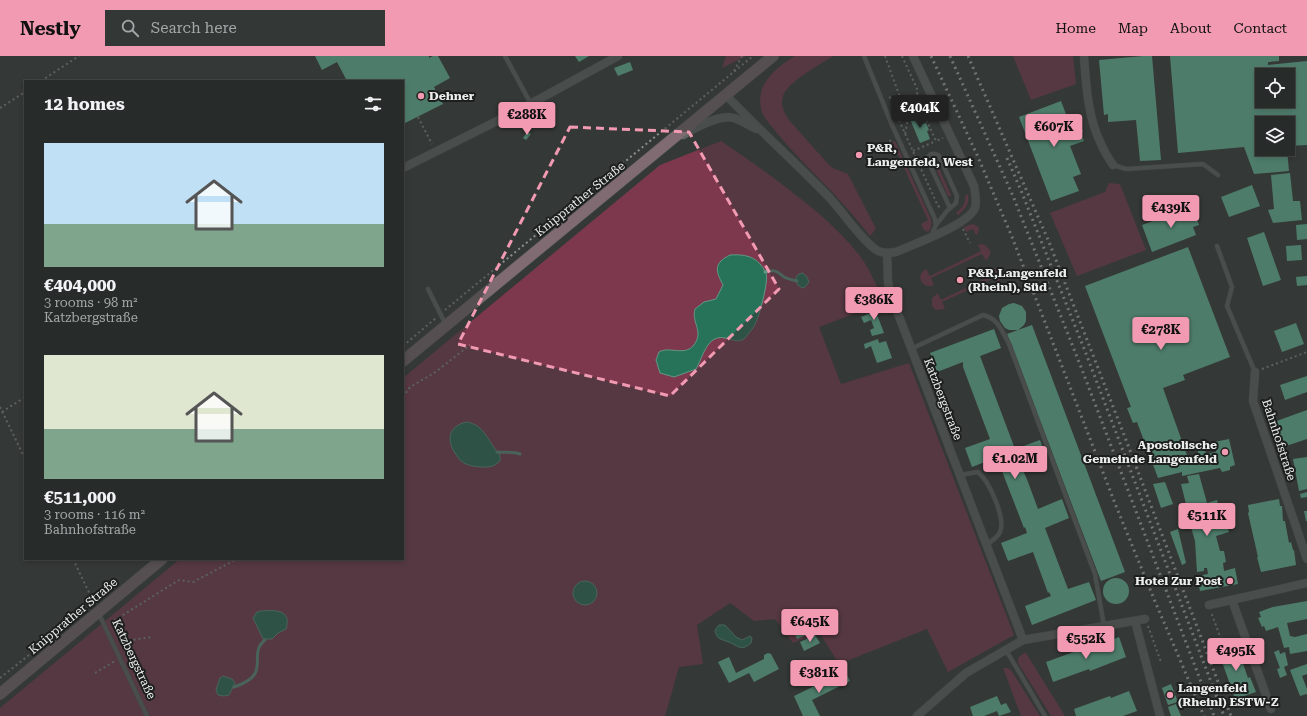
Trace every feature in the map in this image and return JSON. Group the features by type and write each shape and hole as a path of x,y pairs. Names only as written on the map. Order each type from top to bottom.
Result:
{"main road":[{"name":"Knipprather Straße","path":"404,360 772,56"},
{"name":"Knipprather Straße","path":"0,694 161,560"}],"street":[{"path":"404,168 531,104 618,56"},
{"path":"726,95 835,204 868,243 877,251 887,253 896,252 930,237 966,218 972,213 975,207 976,198 974,186 913,56"},
{"path":"1084,56 1086,91 1094,124 1102,146 1113,165"},
{"path":"669,142 710,122 724,118 733,118 763,132"},
{"name":"Katzbergstraße","path":"887,253 889,287 1023,640"},
{"name":"Bahnhofstraße","path":"1255,372 1253,400 1307,559"},
{"path":"1210,609 1232,600 1307,583"},
{"path":"1232,600 1271,709"},
{"path":"917,716 966,673 1023,640 1145,619"},
{"path":"1136,621 1160,716"}],"lane":[{"path":"505,56 531,104"},
{"path":"864,56 936,225"},
{"path":"930,237 934,232 936,225 956,202 957,196 939,156 936,154 931,154 928,157 928,161 950,208"},
{"path":"1113,165 1126,169 1203,164 1218,175"},
{"path":"1217,246 1232,287 1227,306 1255,372"},
{"path":"428,289 446,325"},
{"path":"912,349 983,315 992,317 1002,329 1009,344 1095,574 1104,626"},
{"path":"960,475 978,472 982,475 993,495 1002,522 1000,534 987,545"},
{"name":"Katzbergstraße","path":"98,611 147,716"},
{"path":"1006,650 1045,716"}],"path":[{"path":"43,80 79,56"},
{"path":"733,72 742,56"},
{"path":"404,345 752,56"},
{"path":"884,56 908,119 905,134"},
{"path":"902,56 918,91 916,97 936,141"},
{"path":"0,108 24,93"},
{"path":"888,99 898,94"},
{"path":"892,105 916,156 914,156"},
{"path":"908,119 930,109"},
{"path":"418,117 436,152"},
{"path":"880,145 905,134"},
{"path":"913,151 943,138"},
{"path":"404,396 410,387 434,372 470,345"},
{"path":"1255,372 1307,352"},
{"path":"2,412 24,398"},
{"path":"0,407 24,457"},
{"path":"73,560 98,611"},
{"path":"105,626 179,580 193,582 235,560"},
{"path":"1210,609 1221,639 1211,642"},
{"path":"1145,619 1161,662"}],"highlighted area":[{"path":"570,127 689,132 779,289 670,396 458,344"}],"shaded area":[{"path":"726,56 746,56 722,68"},
{"path":"795,56 833,56 791,85 783,96 782,106 789,120 829,165 848,174 876,229 870,236 839,199 802,161 765,118 761,108 760,99 765,84 775,71"},
{"path":"1013,56 1073,56 1076,84 1031,100"},
{"path":"721,141 771,176 818,213 840,233 860,256 885,302 819,327 841,384 909,363 1014,635 948,672 927,629 839,664 819,632 793,643 775,619 754,621 730,603 697,625 703,664 679,667 665,716 0,716 0,708 179,560 404,560 404,377 660,165"},
{"path":"895,141 931,219 932,223 928,232 924,230 921,224 928,220 894,146 887,148 888,144"},
{"path":"933,158 935,159 951,196 948,196 932,160"},
{"path":"1109,183 1120,184 1146,250 1077,276 1050,213 1105,192"},
{"path":"968,194 966,206 958,215 956,213 963,206 965,196"},
{"path":"973,224 979,227 976,235 973,229 966,232 964,227"},
{"path":"978,245 985,245 990,250 990,255 986,261 982,254 931,278 934,285 926,286 921,281 921,274 926,269 930,276 981,251"},
{"path":"730,255 742,255 756,260 766,273 767,276 764,297 754,326 744,339 741,340 737,341 725,338 714,339 706,348 696,369 674,377 660,373 656,360 659,352 663,350 681,351 689,349 696,341 698,332 694,314 695,309 704,302 716,299 723,285 718,275 718,267 721,261"},
{"path":"989,268 994,268 1001,272 1001,279 997,284 994,278 942,302 945,309 936,310 932,306 932,298 938,293 941,300 992,275"},
{"path":"803,273 809,282 802,288 797,284 796,277"},
{"path":"466,422 478,426 500,455 500,461 496,465 483,467 468,465 461,461 457,456 451,444 451,433 459,425"},
{"path":"585,581 594,584 597,593 594,602 585,605 576,602 573,593 576,584"},
{"path":"277,611 284,614 287,618 286,629 278,633 272,639 263,639 253,618 257,612"},
{"path":"719,625 725,625 736,637 742,640 750,636 752,638 751,643 741,648 720,639 715,630"},
{"path":"1026,653 1065,716 1051,716 1018,663 1020,656"},
{"path":"1003,668 1011,670 1040,716 1021,716"},
{"path":"223,676 232,679 235,683 229,695 224,696 218,695 216,690 220,678"}],"building":[{"name":"Dehner","path":"315,56 429,56 429,58 438,56 450,78 434,87 443,104 404,124 404,80 346,80 337,62 322,70"},
{"path":"575,56 589,56 579,62"},
{"path":"1152,56 1161,160 1140,161 1136,120 1108,122 1108,114 1104,115 1099,60"},
{"path":"1170,56 1279,56 1279,61 1268,62 1268,65 1307,61 1307,145 1295,146 1295,116 1255,116 1255,156 1288,156 1289,171 1254,174 1244,147 1178,153"},
{"path":"630,62 633,70 618,76 614,68"},
{"path":"1061,101 1069,122 1076,119 1083,132 1081,133 1084,141 1070,146 1081,174 1073,177 1079,191 1051,201 1019,117"},
{"path":"918,115 922,124 926,123 929,130 927,131 930,139 920,143 910,119"},
{"path":"527,132 531,134 526,140 523,138"},
{"path":"1290,173 1293,201 1300,201 1302,220 1273,223 1268,210 1274,209 1271,175"},
{"path":"1252,185 1260,206 1229,217 1221,197"},
{"path":"1192,207 1199,225 1193,227 1196,235 1152,252 1142,225"},
{"path":"1307,224 1307,239 1297,240 1296,225"},
{"path":"1264,232 1281,280 1263,286 1247,238"},
{"path":"1301,245 1302,260 1287,261 1286,246"},
{"path":"1188,247 1230,357 1183,375 1185,380 1163,388 1188,458 1199,456 1197,448 1204,447 1206,454 1216,452 1214,442 1229,439 1235,465 1230,467 1230,470 1222,472 1220,468 1182,476 1182,472 1158,478 1137,422 1133,423 1127,408 1131,407 1085,286"},
{"path":"1307,276 1307,285 1297,286 1296,277"},
{"path":"1014,303 1022,306 1026,312 1026,321 1018,330 1009,330 1005,328 1000,321 999,316 1002,308"},
{"path":"878,305 880,310 876,312 884,333 872,336 870,330 874,328 871,320 864,323 861,317 871,313 869,309"},
{"path":"1296,323 1304,344 1282,352 1274,331"},
{"path":"1032,325 1125,572 1101,581 1007,334"},
{"path":"994,329 1001,348 980,356 1015,449 1040,440 1047,459 1022,468 1038,509 1062,499 1069,518 1045,528 1068,589 1089,582 1096,600 1032,625 1025,606 1051,596 1049,592 1048,593 1033,552 1008,561 1001,543 1027,533 1005,479 998,457 972,467 965,448 990,439 963,367 963,362 937,372 930,353"},
{"path":"878,339 879,343 886,341 892,358 877,363 871,346 865,349 864,344"},
{"path":"1307,376 1307,392 1285,400 1280,385"},
{"path":"1307,410 1307,439 1280,448 1271,423"},
{"path":"1307,457 1307,489 1299,491 1293,459"},
{"path":"1199,474 1207,503 1217,500 1220,512 1210,515 1211,518 1224,515 1229,532 1216,536 1220,551 1224,551 1226,562 1223,563 1224,571 1235,568 1238,584 1200,591 1197,576 1208,574 1207,568 1204,568 1204,571 1197,572 1195,541 1181,484 1189,483 1187,476"},
{"path":"1165,482 1173,504 1161,508 1153,484"},
{"path":"1307,492 1307,497 1301,498 1300,494"},
{"path":"1279,499 1280,506 1282,506 1283,521 1285,521 1289,543 1291,542 1294,550 1296,565 1261,572 1248,513 1248,505"},
{"path":"1304,511 1307,511 1307,521 1306,521"},
{"path":"1178,529 1186,563 1182,565 1170,532"},
{"path":"1116,578 1126,581 1129,591 1126,601 1116,604 1106,601 1103,591 1106,581"},
{"path":"1307,601 1307,619 1287,623 1290,636 1295,637 1307,634 1307,651 1290,654 1289,647 1284,648 1278,627 1266,631 1264,626 1262,627 1258,618 1261,617 1259,612 1273,607"},
{"path":"811,624 814,631 797,639 794,632"},
{"path":"815,635 820,643 804,651 800,642"},
{"path":"1119,637 1126,657 1090,671 1089,669 1053,682 1046,662 1082,649 1083,651"},
{"path":"1236,644 1248,678 1250,677 1256,692 1235,699 1218,650"},
{"path":"1279,650 1280,654 1285,652 1288,665 1284,667 1287,675 1280,678 1277,669 1280,668 1274,652"},
{"path":"768,653 771,654 779,669 754,682 749,673 729,683 718,662 729,657 736,673 764,659 764,655"},
{"path":"1307,664 1307,674 1302,676 1307,689 1307,694 1300,696 1290,670"},
{"path":"845,671 850,681 812,700 820,716 803,716 794,696"},
{"name":"Langenfeld (Rheinl) ESTW-Z","path":"1171,684 1178,702 1168,705 1162,688"},
{"path":"1129,691 1137,711 1123,716 1076,716 1074,709"},
{"path":"997,696 1001,705 1006,703 1011,712 999,716 997,711 984,716 973,716 970,707"},
{"path":"1176,704 1181,716 1171,716 1168,707"}],"waterway":[{"path":"765,272 776,271 784,277 797,281"},
{"path":"497,452 511,452 520,454"},
{"path":"234,687 246,682 253,676 256,670 258,652 260,646 265,640"}],"railway":[{"path":"931,56 978,157 1012,237 1116,506 1204,716"},
{"path":"950,56 1013,196 1081,367 1214,716"},
{"path":"968,56 1049,242 1231,716"},
{"path":"1007,158 1085,351 1224,716"}],"place":[{"name":"Dehner","path":"421,96"},
{"name":"P&R, Langenfeld, West","path":"859,155"},
{"name":"P&R,Langenfeld (Rheinl), Süd","path":"960,280"},
{"name":"Apostolische Gemeinde Langenfeld","path":"1225,452"},
{"name":"Hotel Zur Post","path":"1230,581"},
{"name":"Langenfeld (Rheinl) ESTW-Z","path":"1170,695"}]}
